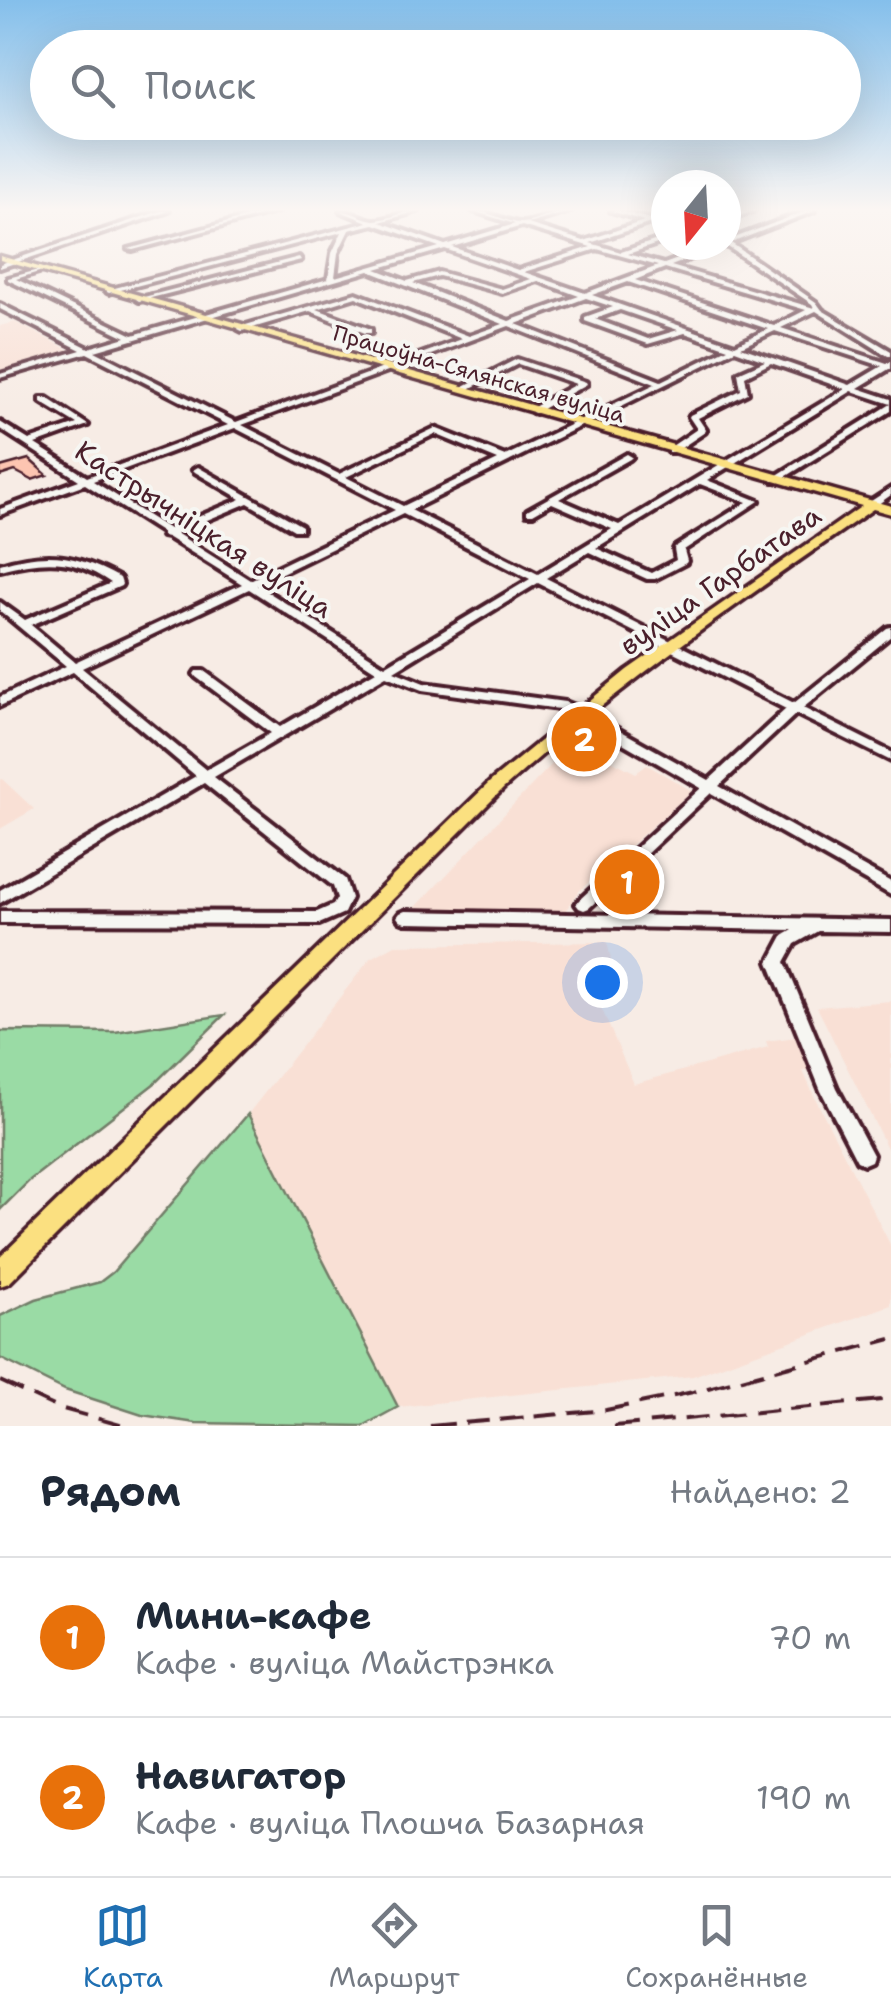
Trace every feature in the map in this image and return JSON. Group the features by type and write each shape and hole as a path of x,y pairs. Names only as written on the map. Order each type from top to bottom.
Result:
{"main road":[{"name":"Працоўна-Сялянская вуліца","path":"66,278 891,510"},
{"name":"вуліца Гарбатава","path":"0,1274 497,784 578,712 667,645 871,505"}],"street":[{"path":"15,278 10,279 130,336"},
{"path":"109,290 158,278"},
{"path":"139,299 224,278"},
{"path":"0,376 331,278"},
{"path":"391,278 660,382"},
{"path":"407,284 428,278"},
{"path":"452,278 502,291 537,279"},
{"path":"533,278 891,405"},
{"path":"0,512 635,278"},
{"path":"704,278 816,310 891,354"},
{"path":"776,278 814,302 816,310"},
{"path":"629,280 890,365"},
{"path":"242,329 356,296 467,338"},
{"path":"0,306 891,757"},
{"path":"308,308 368,332"},
{"path":"620,308 588,318 648,342 682,331"},
{"path":"0,702 816,310"},
{"path":"462,389 517,361 583,384 535,410"},
{"path":"672,450 702,430 693,417 745,391 741,376 768,362"},
{"path":"0,897 384,672 890,365"},
{"path":"29,443 86,426 44,400"},
{"path":"776,479 891,405"},
{"name":"Кастрычніцкая вуліца","path":"0,425 384,672 422,686 561,705 578,712 891,889"},
{"path":"339,477 435,431 504,459"},
{"path":"530,512 627,457"},
{"path":"198,470 298,528"},
{"path":"588,548 651,577 682,561 679,549 754,501 700,480"},
{"name":"вуліца Гарбатава","path":"871,505 891,491"},
{"path":"166,534 248,500"},
{"path":"552,500 618,528"},
{"path":"0,567 38,556 88,564 116,580 117,584 23,625"},
{"path":"0,605 205,777 340,883 344,898 339,909 319,918 0,917"},
{"path":"584,904 794,709 891,630"},
{"path":"875,643 891,650"},
{"path":"200,674 278,732"},
{"path":"404,917 891,926"},
{"path":"816,924 790,940 777,962 830,1091 864,1155"}],"shaded area":[{"path":"15,322 69,350 0,371 0,326"},
{"path":"574,741 636,773 647,765 692,791 580,890 565,911 415,908"},
{"path":"0,780 34,809 0,829"},
{"path":"607,942 620,999 600,1005 634,1084 768,1047 766,1041 797,1037 812,1069 803,1071 815,1098 891,1246 891,1305 693,1376 398,1407 248,1114 370,959 395,945"},
{"path":"891,1001 891,1156 817,1007"}],"green space":[{"path":"224,1015 155,1083 30,1180 0,1210 0,1031 115,1032"},
{"path":"248,1114 398,1407 363,1426 196,1423 142,1415 65,1390 0,1358 0,1316 36,1299 100,1282 113,1272"}],"building":[{"path":"29,459 47,475 32,480 15,471 0,476 0,467"}],"railway":[{"path":"430,1426 606,1410 693,1392 891,1339"},
{"path":"0,1381 56,1407 124,1426"},
{"path":"614,1426 891,1399"}],"place":[{"name":"Навигатор","path":"584,739"},
{"name":"Мини-кафе","path":"627,882"}]}
